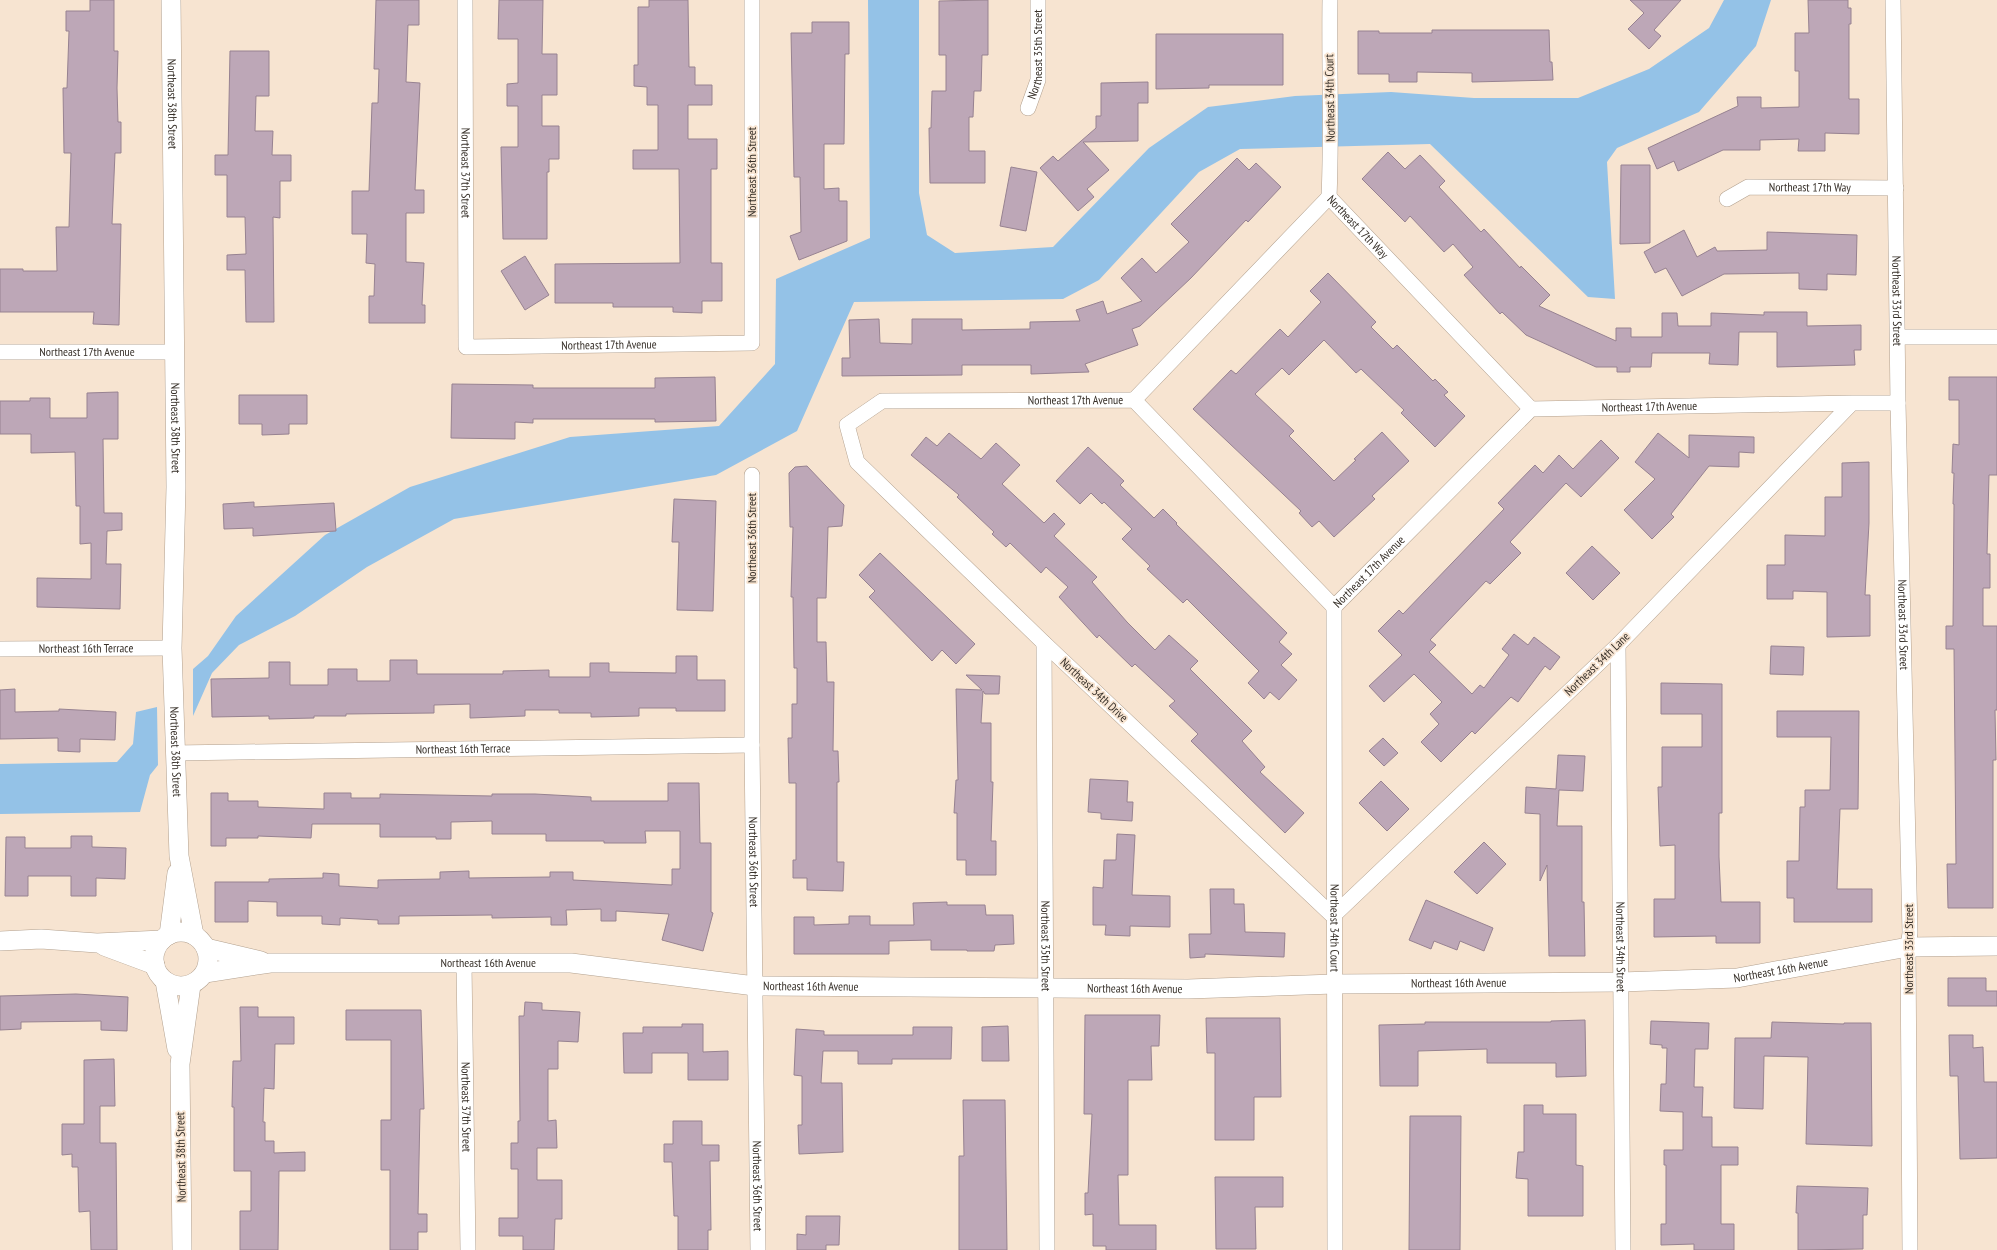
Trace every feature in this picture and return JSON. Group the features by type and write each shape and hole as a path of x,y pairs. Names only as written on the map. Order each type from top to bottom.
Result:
{"street":[{"name":"Northeast 38th Street","path":"171,0 176,487 172,648 174,753 179,856 200,941"},
{"name":"Northeast 37th Street","path":"465,0 466,347"},
{"name":"Northeast 36th Street","path":"752,0 752,343"},
{"name":"Northeast 35th Street","path":"1028,108 1038,80 1038,0"},
{"name":"Northeast 34th Court","path":"1329,197 1331,156 1329,76 1330,0"},
{"name":"Northeast 33rd Street","path":"1893,0 1898,403 1910,925 1908,947 1910,1250"},
{"name":"Northeast 17th Way","path":"1727,200 1748,187 1896,188"},
{"name":"Northeast 17th Way","path":"1134,400 1329,197 1531,408"},
{"path":"1898,337 1997,337"},
{"name":"Northeast 17th Avenue","path":"466,347 752,343"},
{"name":"Northeast 17th Avenue","path":"0,352 174,352"},
{"name":"Northeast 17th Avenue","path":"856,462 847,425 882,401 1134,400 1334,607 1531,408 1898,403"},
{"name":"Northeast 34th Lane","path":"1333,916 1618,645 1852,403"},
{"name":"Northeast 34th Drive","path":"856,462 1044,643 1333,916"},
{"name":"Northeast 36th Street","path":"752,475 752,745 758,1250"},
{"name":"Northeast 34th Court","path":"1334,607 1333,916 1335,1250"},
{"name":"Northeast 35th Street","path":"1044,643 1048,1250"},
{"name":"Northeast 34th Street","path":"1618,645 1623,1250"},
{"name":"Northeast 16th Terrace","path":"0,649 172,648"},
{"name":"Northeast 16th Terrace","path":"174,753 752,745"},
{"name":"Northeast 38th Street","path":"165,938 179,856"},
{"path":"0,941 41,939 97,943 165,938 177,932 200,941 208,965 198,979 182,987 173,985 160,973 97,943"},
{"path":"160,973 154,957 157,948 165,938"},
{"name":"Northeast 16th Avenue","path":"200,941 270,964"},
{"name":"Northeast 16th Avenue","path":"198,979 270,964 571,963 755,986 1188,989 1334,984 1621,982 1737,978 1908,947 1997,946"},
{"name":"Northeast 37th Street","path":"464,964 468,1250"},
{"name":"Northeast 38th Street","path":"160,973 180,1064 182,1250"},
{"name":"Northeast 38th Street","path":"180,1064 198,979"}],"water":[{"path":"868,0 919,0 919,193 927,235 955,253 1053,247 1149,148 1208,107 1295,96 1391,92 1474,98 1578,98 1649,69 1709,28 1724,0 1771,0 1756,46 1699,112 1617,148 1607,162 1615,299 1588,297 1430,144 1240,149 1199,172 1099,280 1063,299 854,302 797,431 716,475 454,519 367,567 295,616 239,645 212,673 193,716 193,669 208,656 236,616 325,535 410,487 570,437 719,426 775,364 776,279 870,238"},
{"path":"157,707 158,765 150,775 140,812 0,814 0,764 117,762 133,744 136,712"}],"building":[{"path":"90,0 114,0 114,51 118,51 118,122 121,122 121,153 115,153 112,224 121,224 119,325 93,324 94,312 0,312 0,269 57,271 56,227 69,227 71,153 64,153 63,88 67,88 69,31 66,31 66,11 90,11"},
{"path":"376,0 419,0 419,25 408,25 406,82 420,83 415,190 424,190 424,213 406,213 406,262 424,263 422,305 425,305 425,323 369,323 369,296 374,296 375,264 366,263 367,234 352,234 352,191 369,191 372,103 378,103 379,69 374,69"},
{"path":"499,0 543,0 542,54 557,54 557,95 542,95 542,126 559,126 559,159 549,159 549,172 547,172 547,239 503,239 501,147 518,147 518,106 507,106 507,84 518,83 518,39 498,39"},
{"path":"649,0 688,0 689,67 695,67 695,85 712,85 712,105 688,105 688,139 717,139 717,169 711,169 711,263 722,263 722,301 702,301 702,313 673,312 673,307 613,307 613,303 555,303 555,264 680,263 679,169 633,169 633,150 658,150 658,105 647,105 647,87 634,86 634,65 638,65 638,7 649,7"},
{"path":"988,0 988,55 982,55 981,91 974,91 973,117 969,117 969,151 985,151 985,183 930,183 929,128 931,128 932,91 946,91 946,55 939,55 939,1"},
{"path":"1630,0 1681,0 1654,30 1661,36 1649,49 1628,29 1644,13"},
{"path":"1808,0 1848,0 1848,8 1851,8 1851,24 1849,24 1849,99 1859,99 1859,134 1825,133 1825,151 1798,151 1799,139 1760,140 1760,150 1723,150 1678,171 1674,161 1657,169 1648,148 1738,106 1737,97 1761,97 1761,108 1799,107 1799,71 1795,71 1795,33 1809,33"},
{"path":"812,22 849,22 849,54 845,54 844,144 824,144 824,189 839,188 839,201 847,201 847,241 799,260 790,236 801,232 800,177 794,177 791,33 812,33"},
{"path":"1432,30 1549,30 1550,62 1552,62 1553,80 1472,82 1472,73 1417,72 1417,82 1389,82 1389,74 1358,74 1358,31 1379,31 1379,33 1432,33"},
{"path":"1156,34 1283,34 1283,85 1209,85 1209,88 1156,89"},
{"path":"230,51 269,51 269,96 256,96 255,131 273,131 272,155 291,155 291,181 280,181 280,218 273,217 274,322 246,322 245,270 227,270 227,255 246,254 245,217 227,217 227,175 215,175 215,155 228,155"},
{"path":"1148,82 1148,103 1138,103 1138,141 1083,142 1109,170 1087,189 1094,197 1078,211 1040,168 1053,156 1058,161 1096,128 1096,116 1101,116 1101,83"},
{"path":"1388,152 1405,169 1420,155 1445,181 1439,187 1481,232 1484,229 1520,268 1521,266 1550,295 1539,306 1616,341 1616,328 1631,328 1631,337 1662,337 1662,313 1677,313 1678,326 1711,326 1711,313 1764,315 1764,312 1807,312 1807,326 1861,325 1861,350 1854,350 1855,365 1777,367 1777,332 1739,332 1738,365 1709,364 1710,353 1652,353 1651,367 1630,367 1630,372 1617,372 1617,367 1596,367 1526,335 1502,312 1500,314 1464,275 1473,267 1453,244 1444,252 1410,216 1405,222 1362,179"},
{"path":"1237,158 1249,170 1256,163 1281,187 1248,222 1246,220 1191,278 1140,326 1132,329 1138,345 1085,364 1089,372 1031,374 1031,365 962,365 962,375 842,376 842,358 850,358 849,320 879,319 880,343 912,344 912,319 962,319 962,330 1030,329 1030,322 1080,321 1076,310 1103,301 1107,314 1142,301 1121,278 1142,258 1156,273 1189,242 1171,224"},
{"path":"1621,165 1650,165 1650,243 1620,244"},
{"path":"1011,167 1037,172 1026,231 1000,226"},
{"path":"1684,230 1697,257 1715,247 1717,251 1767,250 1767,232 1857,235 1856,275 1827,274 1827,290 1799,289 1799,273 1724,274 1682,296 1666,268 1655,273 1644,252"},
{"path":"525,256 549,295 525,310 501,271"},
{"path":"1328,273 1376,322 1371,327 1393,349 1397,345 1433,381 1435,379 1448,392 1444,395 1465,416 1435,447 1401,413 1404,410 1361,369 1356,373 1324,340 1289,375 1282,368 1255,394 1294,431 1289,436 1334,481 1382,432 1409,461 1372,496 1375,499 1334,537 1319,521 1312,527 1299,513 1301,511 1193,409 1231,370 1236,374 1280,329 1288,337 1321,302 1310,291"},
{"path":"715,377 716,421 655,422 655,419 533,419 533,423 515,422 515,439 451,438 452,384 533,385 533,388 655,388 655,378"},
{"path":"1949,377 1997,377 1997,475 1989,475 1987,554 1990,554 1990,588 1983,588 1983,626 1997,626 1997,710 1995,710 1996,760 1993,760 1993,908 1948,908 1947,864 1956,864 1954,649 1946,649 1946,626 1953,626 1953,444 1959,445 1959,400 1949,400"},
{"path":"118,392 118,439 103,439 104,513 122,513 122,530 107,531 106,564 121,564 120,609 37,607 37,578 91,579 91,543 80,544 80,506 76,506 75,452 31,453 31,434 0,434 0,401 30,401 30,398 50,398 50,418 87,418 87,393"},
{"path":"239,395 307,395 307,424 289,424 289,434 262,435 262,424 239,424"},
{"path":"949,433 981,459 996,443 1020,465 1002,484 1044,523 1054,513 1065,524 1054,536 1097,577 1092,582 1127,622 1155,650 1169,635 1198,661 1190,669 1252,731 1242,741 1265,767 1260,772 1304,813 1285,833 1191,741 1198,734 1169,706 1175,701 1135,664 1132,667 1099,635 1097,638 1059,597 1068,587 1046,567 1041,573 1010,543 1006,547 992,534 994,532 957,497 959,495 911,455 926,437 937,446"},
{"path":"1658,433 1689,458 1689,435 1754,437 1754,453 1739,452 1739,467 1709,466 1671,514 1674,517 1652,539 1624,510 1655,479 1635,462"},
{"path":"1601,440 1619,458 1581,497 1566,483 1510,542 1521,553 1490,584 1486,581 1430,640 1436,645 1429,652 1472,694 1480,685 1484,688 1509,655 1502,649 1514,634 1528,645 1534,637 1560,657 1550,670 1545,666 1518,702 1511,697 1475,734 1472,731 1441,762 1421,742 1439,724 1430,714 1442,702 1414,674 1384,702 1369,686 1402,655 1378,631 1399,610 1403,614 1504,509 1498,503 1535,465 1543,473 1559,455 1573,469"},
{"path":"1088,447 1124,481 1120,485 1154,518 1163,509 1177,523 1176,524 1287,633 1279,642 1292,654 1281,665 1297,680 1279,700 1270,692 1264,699 1248,683 1259,671 1187,599 1183,603 1147,569 1150,566 1122,539 1132,529 1104,502 1102,504 1091,493 1080,504 1056,481"},
{"path":"1869,462 1869,523 1865,595 1870,595 1870,636 1827,637 1827,592 1793,591 1793,599 1767,599 1767,565 1785,565 1785,535 1825,536 1825,497 1842,497 1842,463"},
{"path":"807,466 844,505 842,526 828,527 826,598 817,598 817,642 826,642 827,682 834,682 833,751 838,751 839,782 837,782 837,862 844,862 843,891 807,890 807,878 793,878 793,860 796,860 796,783 789,783 788,738 792,738 792,704 797,704 797,668 794,668 793,597 791,597 793,527 790,527 789,473 795,467"},
{"path":"674,499 716,501 713,611 677,610 679,542 672,542"},
{"path":"254,502 254,507 334,503 336,531 253,536 253,528 224,529 223,504"},
{"path":"1592,546 1620,573 1593,600 1566,573"},
{"path":"880,553 975,644 956,664 942,650 932,661 869,597 875,591 859,575"},
{"path":"1771,646 1804,647 1803,675 1770,674"},
{"path":"676,656 697,656 697,680 725,680 725,711 676,711 676,708 639,708 639,716 591,717 591,713 559,713 559,710 525,710 525,716 470,718 470,704 434,705 434,713 346,714 346,716 314,716 314,718 269,719 269,716 212,717 211,679 269,678 269,662 290,662 290,685 328,685 328,669 357,669 357,681 390,681 390,660 417,660 417,674 503,674 503,671 549,670 549,677 590,677 590,663 609,663 609,672 676,673"},
{"path":"966,675 1000,676 999,694 985,694 983,691 981,723 991,723 991,782 993,782 991,841 996,841 996,875 966,875 966,860 957,860 957,813 954,813 956,780 958,780 956,689 982,690"},
{"path":"1661,683 1722,684 1722,813 1719,813 1721,902 1760,902 1760,943 1716,943 1716,936 1654,937 1654,899 1675,899 1675,845 1660,846 1658,787 1662,787 1662,747 1702,747 1702,714 1661,714"},
{"path":"15,689 15,712 59,711 59,709 116,712 115,740 80,739 80,752 58,751 58,738 0,739 0,690"},
{"path":"1777,711 1859,711 1858,809 1840,809 1837,889 1872,889 1872,922 1794,922 1794,898 1787,898 1787,861 1799,861 1800,807 1805,807 1805,790 1830,790 1831,737 1777,737"},
{"path":"1383,738 1398,753 1384,766 1369,751"},
{"path":"1558,755 1585,756 1583,791 1559,790 1557,826 1582,826 1582,902 1584,902 1585,956 1549,956 1547,865 1540,881 1540,814 1525,813 1526,787 1556,789"},
{"path":"1090,779 1128,781 1127,802 1133,802 1132,821 1101,819 1101,813 1088,812"},
{"path":"1381,781 1409,809 1387,831 1359,803"},
{"path":"668,783 699,783 700,843 711,843 711,912 713,913 703,951 662,940 669,914 616,911 616,921 601,921 601,909 566,910 567,925 551,925 551,917 492,918 492,915 399,916 399,924 378,924 378,920 340,918 340,925 322,924 322,916 277,916 277,902 248,901 248,922 215,922 215,882 269,882 269,879 323,878 323,873 339,874 339,886 378,888 378,880 440,879 440,872 469,871 469,878 550,877 550,872 573,872 573,880 672,885 672,869 680,869 680,831 645,831 646,843 604,843 604,841 546,841 546,834 492,834 492,821 451,822 451,839 436,839 436,837 380,837 380,824 312,824 311,838 258,836 258,838 226,838 226,846 211,846 211,793 228,793 228,801 258,801 258,807 324,809 324,793 351,793 351,798 380,798 380,794 492,796 492,794 535,794 591,797 591,801 668,801"},
{"path":"1117,834 1135,835 1132,895 1170,896 1170,927 1130,926 1130,936 1105,935 1106,925 1093,925 1093,887 1103,888 1104,860 1116,860"},
{"path":"71,836 92,836 92,847 126,848 125,879 96,878 96,896 71,896 71,876 28,876 28,896 5,896 6,837 25,837 25,848 71,848"},
{"path":"1484,842 1506,864 1477,894 1454,872"},
{"path":"1210,889 1234,889 1234,904 1244,904 1245,932 1285,933 1284,957 1205,954 1205,957 1190,958 1189,934 1211,934"},
{"path":"1426,900 1493,928 1484,951 1460,941 1457,950 1434,941 1431,949 1409,940"},
{"path":"947,902 947,905 985,905 986,915 1013,915 1014,944 995,945 994,951 967,951 931,950 931,940 889,941 889,954 794,954 794,917 814,917 814,925 849,924 849,916 870,916 870,925 914,925 913,903"},
{"path":"1948,978 1986,978 1986,991 1997,991 1997,1006 1948,1006"},
{"path":"76,994 128,997 127,1031 101,1030 101,1021 21,1022 21,1029 0,1030 0,996"},
{"path":"525,1002 542,1003 542,1010 580,1012 578,1042 558,1041 558,1069 548,1069 548,1121 556,1120 557,1148 537,1148 537,1180 562,1180 562,1219 555,1219 554,1250 523,1250 523,1236 499,1236 499,1218 518,1218 518,1169 511,1169 511,1143 518,1143 518,1121 520,1121 519,1016 524,1016"},
{"path":"240,1007 258,1007 258,1017 294,1017 294,1044 275,1044 274,1089 264,1088 263,1122 265,1122 265,1141 274,1141 274,1153 305,1152 305,1171 279,1171 278,1250 240,1250 240,1211 251,1211 251,1171 234,1171 234,1107 232,1107 233,1061 241,1061"},
{"path":"346,1010 421,1010 424,1109 420,1109 418,1214 427,1214 427,1232 418,1232 418,1250 390,1250 390,1170 381,1170 381,1120 391,1120 391,1040 346,1040"},
{"path":"1085,1015 1160,1015 1159,1046 1151,1046 1152,1080 1128,1080 1128,1175 1118,1175 1119,1225 1156,1225 1156,1250 1106,1250 1106,1246 1093,1246 1093,1214 1085,1215 1085,1193 1088,1193 1092,1114 1084,1114"},
{"path":"1206,1018 1280,1018 1281,1097 1254,1097 1254,1140 1215,1140 1215,1053 1207,1053"},
{"path":"1585,1020 1586,1076 1556,1077 1556,1063 1487,1063 1487,1049 1418,1051 1418,1086 1380,1086 1379,1025 1425,1024 1425,1022 1551,1022"},
{"path":"1651,1021 1709,1023 1708,1049 1695,1049 1694,1087 1703,1087 1702,1117 1712,1117 1712,1147 1738,1147 1738,1165 1721,1165 1721,1224 1734,1224 1734,1250 1694,1250 1694,1244 1661,1245 1661,1224 1666,1224 1666,1165 1664,1165 1664,1150 1683,1150 1683,1112 1660,1111 1661,1084 1666,1084 1667,1048 1662,1048 1662,1045 1650,1044"},
{"path":"1772,1022 1844,1024 1871,1023 1872,1146 1806,1144 1808,1057 1764,1056 1763,1109 1734,1108 1735,1038 1771,1038"},
{"path":"682,1024 703,1024 703,1052 728,1051 728,1080 688,1080 688,1053 652,1053 652,1073 624,1073 623,1033 643,1033 643,1027 682,1027"},
{"path":"1008,1026 1009,1061 982,1061 982,1027"},
{"path":"913,1027 952,1027 951,1059 892,1059 892,1064 858,1064 858,1051 823,1051 821,1083 842,1083 843,1152 799,1154 798,1125 802,1125 802,1076 794,1075 796,1029 824,1031 824,1035 913,1035"},
{"path":"1949,1035 1973,1035 1973,1048 1983,1047 1984,1082 1997,1082 1997,1158 1960,1159 1958,1076 1950,1076"},
{"path":"114,1059 115,1106 100,1106 100,1143 116,1143 117,1250 91,1250 90,1211 79,1212 78,1167 72,1167 72,1154 62,1155 62,1124 84,1124 84,1060"},
{"path":"963,1100 1005,1100 1007,1250 959,1250 959,1156 964,1156"},
{"path":"1524,1105 1543,1105 1543,1114 1576,1114 1576,1165 1583,1166 1583,1216 1528,1216 1528,1179 1516,1178 1518,1152 1524,1152"},
{"path":"1410,1116 1461,1116 1460,1250 1409,1250"},
{"path":"673,1121 702,1121 702,1145 719,1145 719,1161 710,1161 711,1230 708,1230 708,1250 678,1250 678,1216 674,1216 672,1162 664,1162 664,1144 673,1144"},
{"path":"1215,1177 1283,1177 1283,1207 1255,1207 1256,1249 1216,1249"},
{"path":"1797,1186 1868,1188 1867,1215 1863,1215 1863,1249 1798,1250 1798,1213 1796,1213"},
{"path":"806,1216 840,1216 839,1245 826,1245 826,1250 797,1250 797,1234 806,1235"}]}
